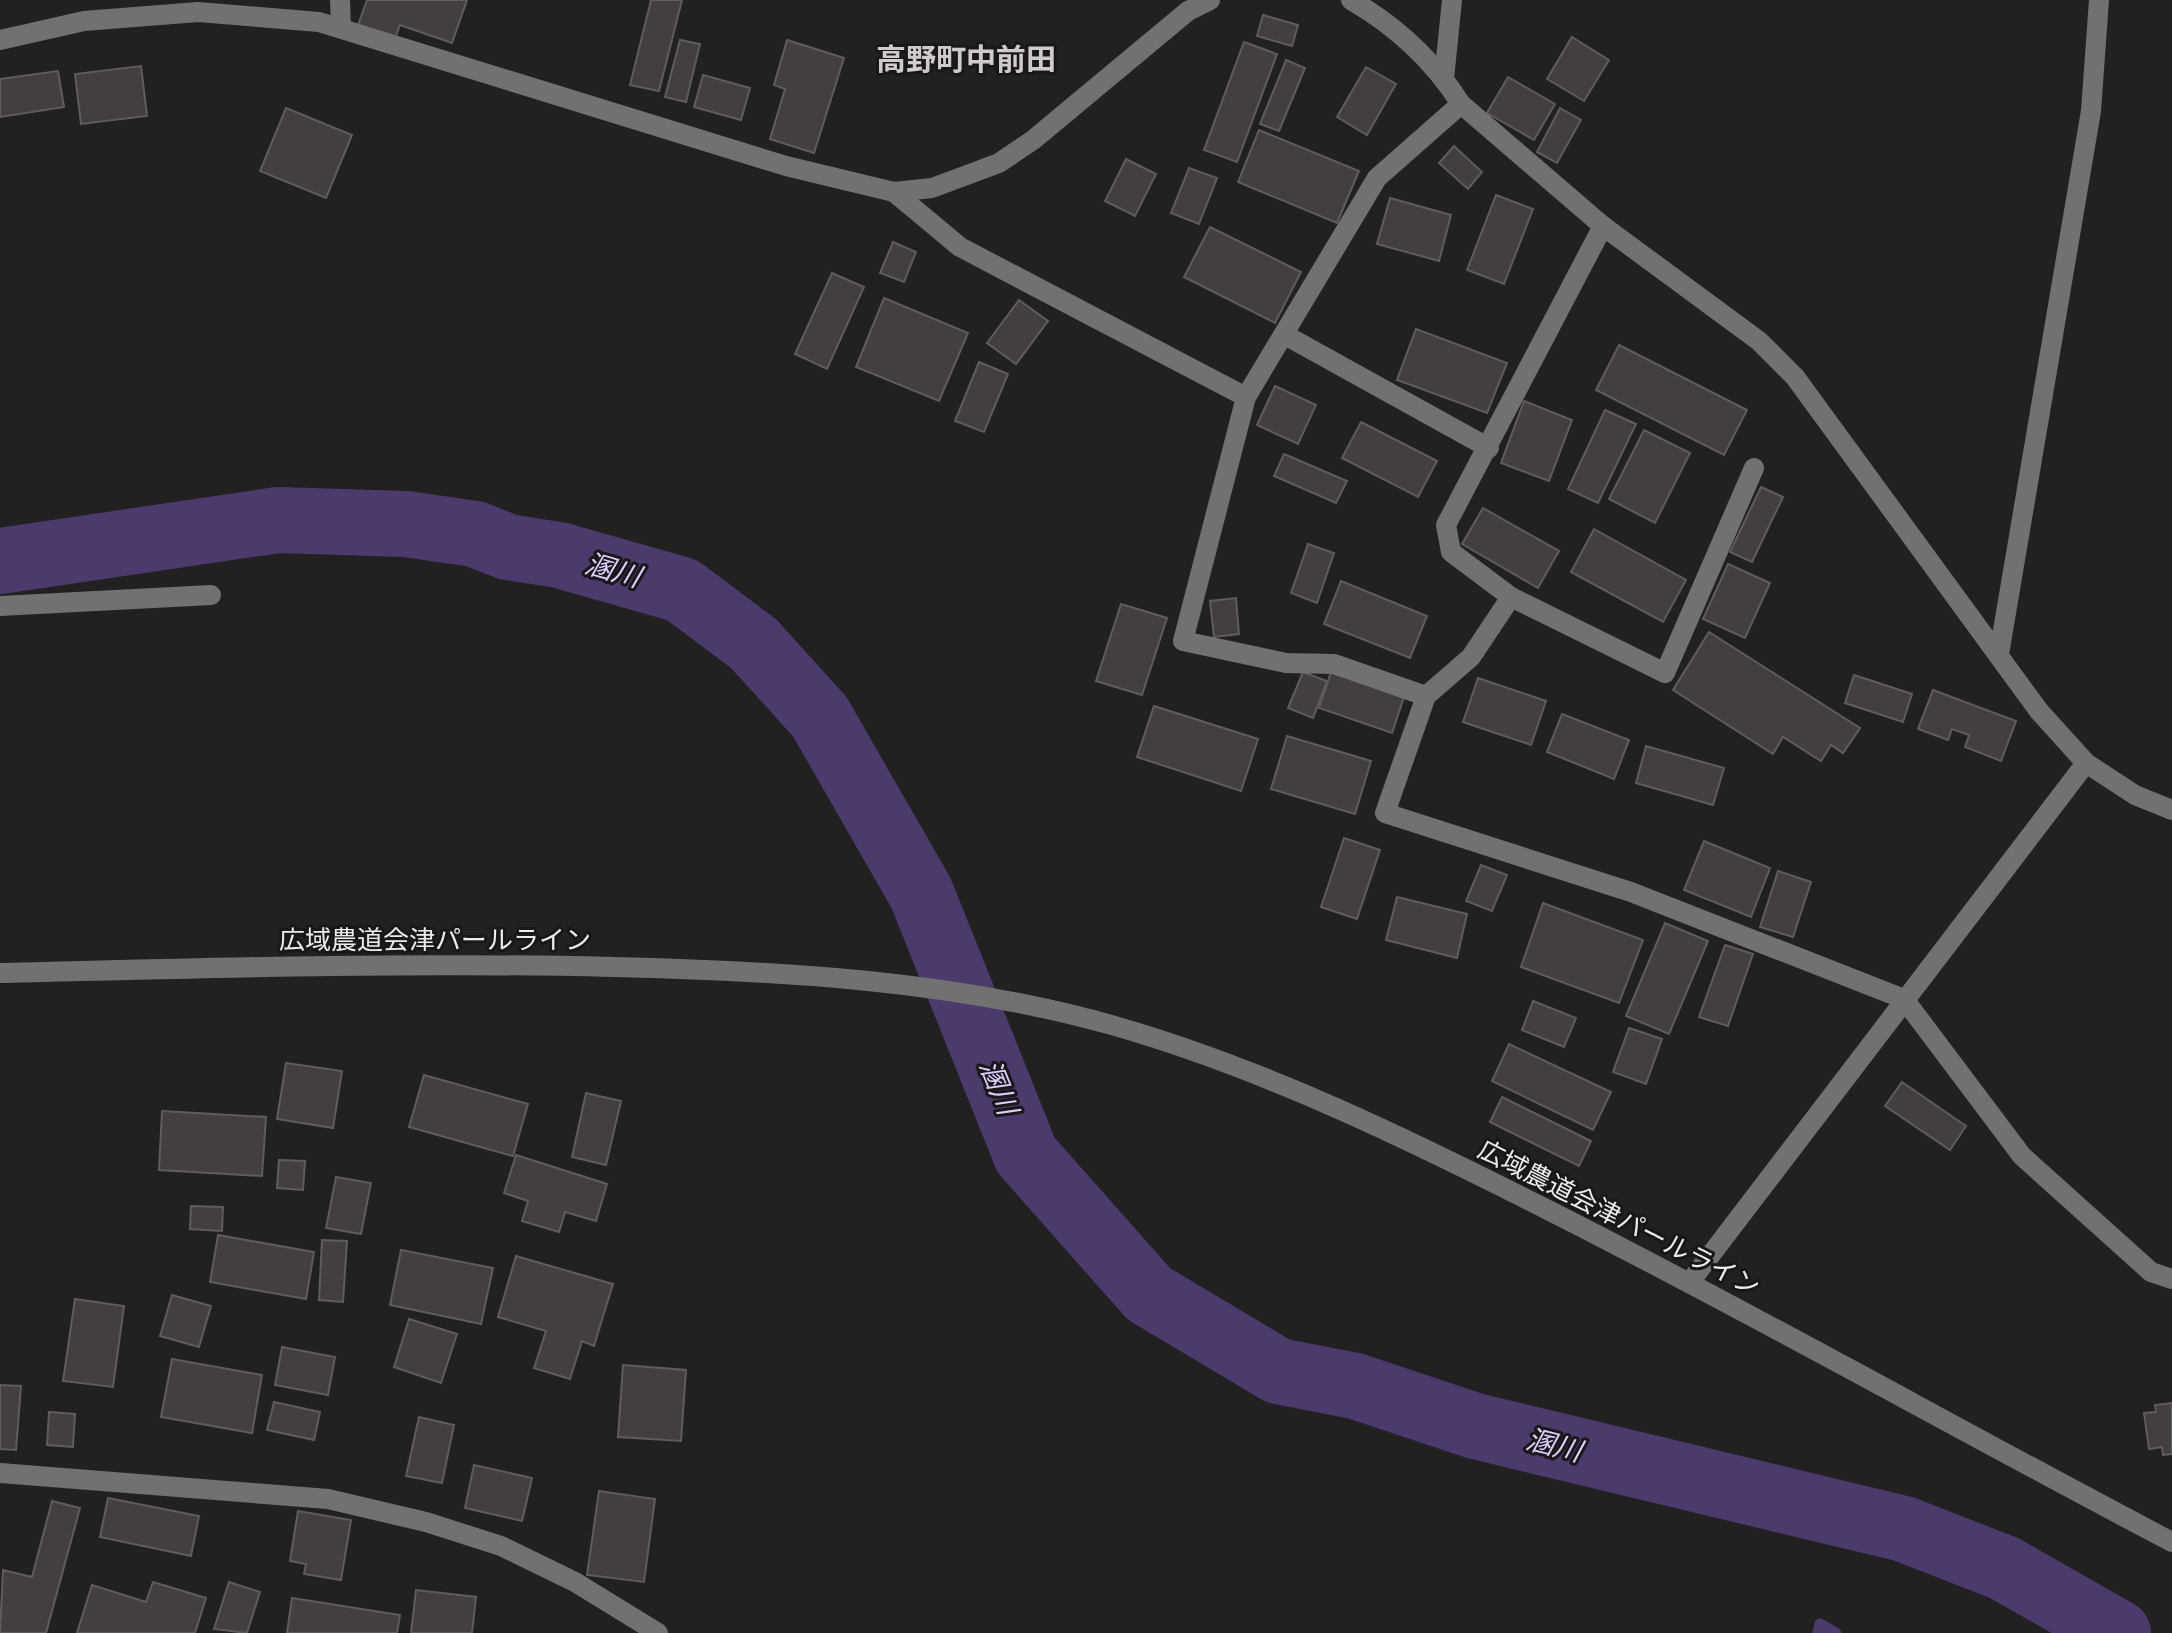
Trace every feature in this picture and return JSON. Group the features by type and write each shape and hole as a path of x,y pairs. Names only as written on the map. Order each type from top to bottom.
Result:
{"street":[{"path":"340,0 341,28"},
{"path":"0,40 84,21 198,12 277,17 341,28 786,166 854,185 894,192 932,188 999,163 1033,140 1188,11 1210,0"},
{"path":"1351,0 1407,39 1444,79 1461,104 1603,226 1759,341 1795,377 2039,711 2086,763 2135,795 2172,810"},
{"path":"1444,79 1452,0"},
{"path":"1999,654 2091,111 2099,0"},
{"path":"1426,696 1334,664 1286,663 1183,641 1246,397 1377,178 1461,104"},
{"path":"894,192 960,247 1246,397"},
{"path":"1603,226 1446,525 1451,552 1511,597 1665,673 1754,468"},
{"path":"1285,335 1489,448"},
{"path":"0,606 211,595"},
{"path":"1511,597 1471,657 1426,696 1385,813 1631,892 1904,999 2022,1156 2151,1272 2172,1279"},
{"path":"1690,1282 2086,763"},
{"name":"広域農道会津パールライン","path":"0,973 330,963 736,970 869,981 1015,1004 1115,1026 1402,1137 1690,1282 1935,1418 2172,1542"},
{"path":"0,1473 328,1499 426,1522 501,1546 575,1582 658,1633"}],"building":[{"path":"367,0 467,0 452,43 400,25 395,38 358,25"},
{"path":"651,0 682,0 659,91 630,85"},
{"path":"1263,15 1298,25 1292,46 1257,36"},
{"path":"1572,37 1609,60 1584,101 1547,79"},
{"path":"680,40 700,44 686,102 665,97"},
{"path":"787,40 844,58 814,153 770,139 785,89 774,85"},
{"path":"1244,42 1277,54 1237,162 1204,150"},
{"path":"1286,60 1305,68 1279,131 1260,124"},
{"path":"141,66 147,116 81,124 75,74"},
{"path":"1366,67 1396,84 1367,135 1337,117"},
{"path":"58,71 64,107 0,117 0,79"},
{"path":"703,75 750,88 741,120 694,107"},
{"path":"1508,77 1555,104 1534,140 1487,113"},
{"path":"286,108 352,135 326,198 260,171"},
{"path":"1560,108 1581,120 1557,163 1537,152"},
{"path":"1259,130 1359,171 1337,223 1238,182"},
{"path":"1454,146 1482,172 1468,189 1439,163"},
{"path":"1126,159 1156,174 1135,216 1105,201"},
{"path":"1189,168 1217,178 1199,224 1171,213"},
{"path":"1496,195 1533,209 1504,284 1467,270"},
{"path":"1390,198 1451,215 1439,261 1377,244"},
{"path":"1210,227 1301,272 1275,323 1184,277"},
{"path":"893,242 916,252 904,282 880,273"},
{"path":"832,273 864,287 827,369 795,354"},
{"path":"884,298 968,333 939,401 856,367"},
{"path":"1019,300 1048,321 1016,364 987,343"},
{"path":"1416,329 1507,363 1487,413 1397,380"},
{"path":"1619,345 1747,410 1724,455 1596,390"},
{"path":"979,362 1008,374 984,432 955,421"},
{"path":"1275,386 1316,405 1298,444 1257,425"},
{"path":"1524,401 1572,420 1549,481 1501,463"},
{"path":"1605,410 1636,424 1598,503 1568,489"},
{"path":"1361,422 1437,461 1418,497 1342,458"},
{"path":"1644,430 1690,453 1655,523 1609,499"},
{"path":"1284,454 1347,481 1336,503 1274,476"},
{"path":"1761,487 1783,497 1752,562 1730,552"},
{"path":"1483,508 1559,551 1538,588 1462,544"},
{"path":"1594,529 1686,580 1663,622 1571,572"},
{"path":"1308,544 1334,553 1317,603 1291,593"},
{"path":"1728,564 1770,583 1745,638 1703,619"},
{"path":"1341,581 1427,616 1410,658 1324,624"},
{"path":"1236,598 1239,634 1214,637 1210,601"},
{"path":"1121,604 1167,618 1142,695 1096,681"},
{"path":"1709,632 1860,728 1843,753 1831,745 1821,761 1783,737 1773,754 1673,690"},
{"path":"1303,672 1327,681 1313,718 1288,708"},
{"path":"1331,672 1404,697 1392,733 1319,708"},
{"path":"1854,675 1912,694 1903,722 1845,703"},
{"path":"1478,678 1546,701 1531,745 1463,722"},
{"path":"1933,690 2016,721 2001,761 1965,747 1969,735 1952,729 1948,740 1918,729"},
{"path":"1154,706 1258,739 1241,791 1137,757"},
{"path":"1562,714 1629,740 1614,779 1547,752"},
{"path":"1287,736 1371,761 1355,814 1271,789"},
{"path":"1646,746 1724,768 1713,805 1636,783"},
{"path":"1344,838 1380,850 1357,919 1321,907"},
{"path":"1704,841 1770,868 1751,917 1684,890"},
{"path":"1481,865 1507,875 1492,911 1466,901"},
{"path":"1778,871 1811,882 1793,937 1760,927"},
{"path":"1397,897 1467,914 1457,958 1386,940"},
{"path":"1543,903 1643,940 1619,1003 1521,967"},
{"path":"1665,923 1708,941 1669,1034 1626,1016"},
{"path":"1725,945 1753,954 1728,1026 1699,1017"},
{"path":"1533,1001 1576,1018 1564,1047 1522,1030"},
{"path":"1629,1028 1662,1039 1646,1084 1613,1072"},
{"path":"1509,1044 1611,1092 1593,1130 1492,1081"},
{"path":"286,1063 342,1071 333,1128 277,1119"},
{"path":"424,1075 528,1104 513,1156 409,1127"},
{"path":"1902,1082 1966,1126 1950,1150 1885,1106"},
{"path":"586,1093 621,1101 606,1165 572,1157"},
{"path":"1502,1097 1591,1141 1579,1166 1490,1122"},
{"path":"162,1111 266,1117 262,1176 159,1170"},
{"path":"516,1155 607,1184 596,1221 565,1212 559,1232 522,1221 528,1201 504,1193"},
{"path":"279,1160 305,1161 303,1190 277,1188"},
{"path":"336,1177 371,1183 361,1234 326,1228"},
{"path":"191,1206 223,1207 222,1231 190,1229"},
{"path":"218,1235 314,1252 306,1299 210,1282"},
{"path":"322,1240 347,1241 343,1302 319,1300"},
{"path":"401,1250 493,1268 481,1324 390,1305"},
{"path":"516,1256 613,1284 594,1346 582,1341 570,1379 534,1368 546,1331 498,1317"},
{"path":"172,1295 211,1306 199,1347 160,1336"},
{"path":"75,1299 124,1306 113,1387 63,1381"},
{"path":"409,1319 457,1334 441,1383 394,1367"},
{"path":"282,1347 335,1357 328,1395 275,1385"},
{"path":"172,1359 262,1375 252,1433 161,1417"},
{"path":"623,1365 686,1370 681,1441 618,1437"},
{"path":"0,1385 21,1386 16,1450 0,1449"},
{"path":"274,1402 320,1412 314,1440 267,1430"},
{"path":"2172,1403 2172,1454 2163,1455 2162,1447 2149,1449 2144,1413 2156,1412 2155,1405"},
{"path":"49,1412 75,1414 73,1447 47,1445"},
{"path":"419,1417 454,1425 442,1483 406,1476"},
{"path":"474,1465 532,1478 522,1521 465,1508"},
{"path":"599,1491 655,1499 644,1582 587,1575"},
{"path":"108,1498 199,1516 191,1556 100,1537"},
{"path":"52,1501 80,1508 46,1633 0,1633 3,1570 32,1577"},
{"path":"298,1511 351,1520 341,1580 304,1574 306,1564 290,1561"},
{"path":"153,1582 206,1598 195,1633 77,1633 92,1585 146,1602"},
{"path":"229,1582 260,1592 247,1633 214,1629"},
{"path":"416,1590 476,1597 472,1633 411,1633"},
{"path":"292,1598 400,1615 397,1633 287,1633"}],"waterway":[{"name":"溷川","path":"0,561 278,520 406,524 475,534 508,547 559,555 682,590 754,644 820,717 921,893 1026,1155 1149,1294 1278,1371 1355,1386 1475,1426 1904,1529 2004,1568 2118,1633"},
{"path":"1818,1633 1820,1624 1836,1633"}],"district":[{"name":"高野町中前田","path":"966,59"}]}
